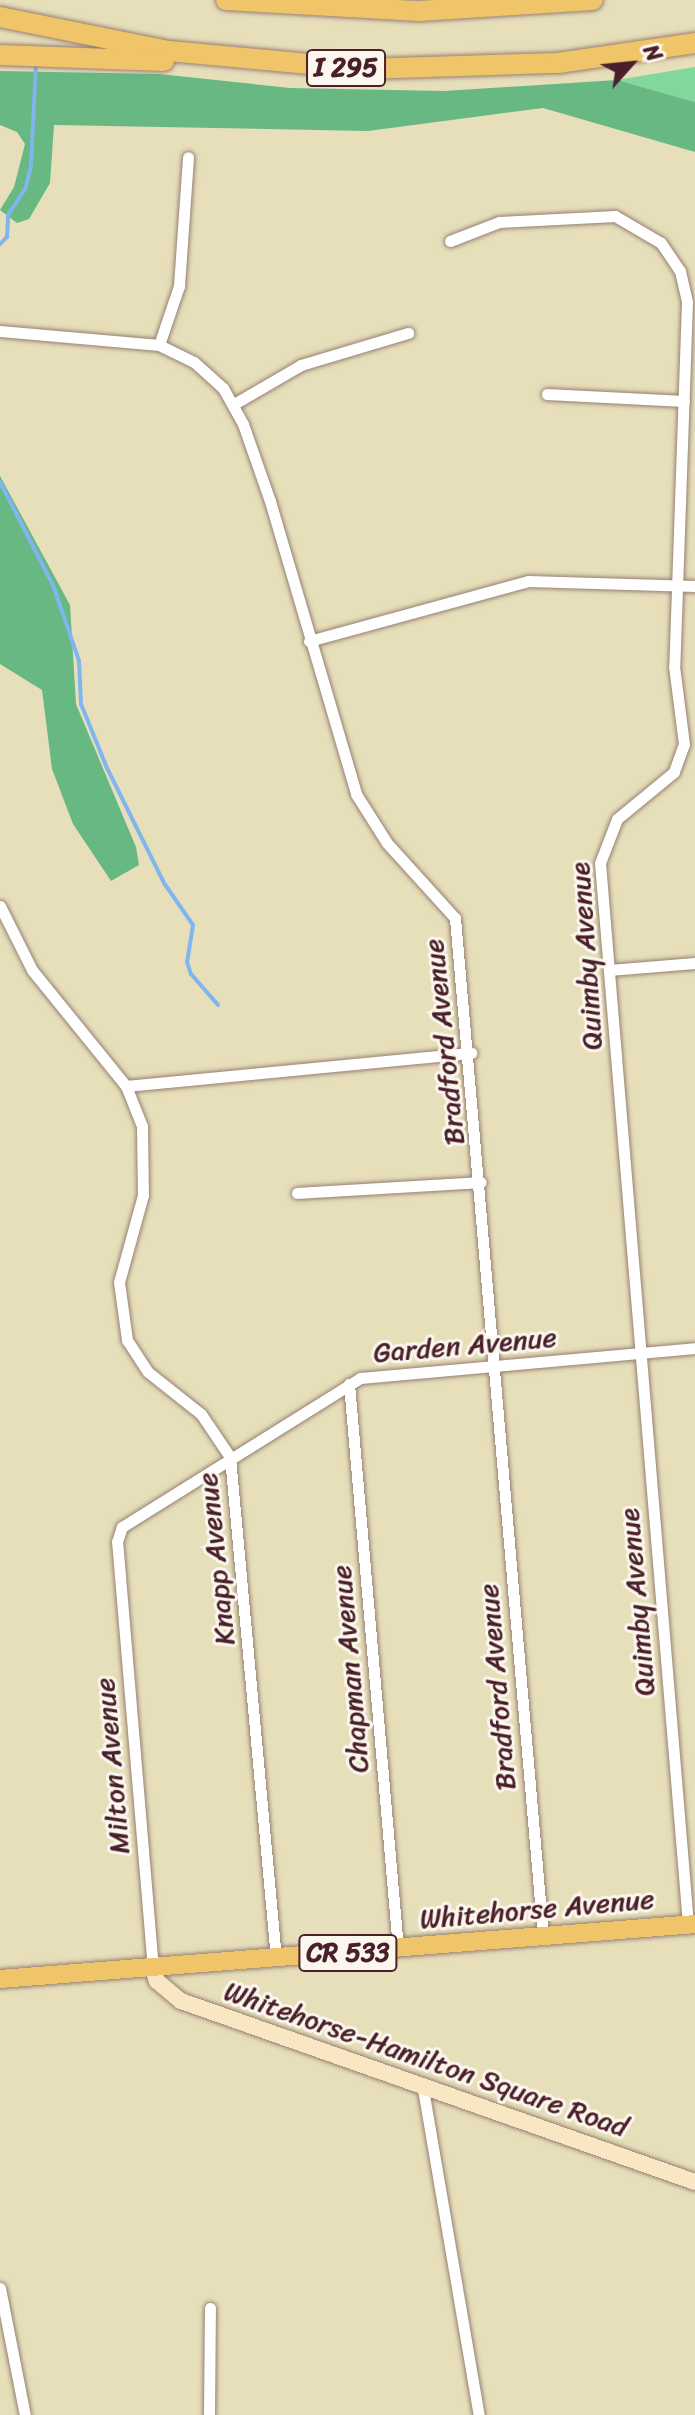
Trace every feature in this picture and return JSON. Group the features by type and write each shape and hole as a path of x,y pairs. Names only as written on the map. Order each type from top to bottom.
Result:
{"highway":[{"name":"I 295","path":"226,0 419,11 593,0"},
{"name":"I 295","path":"0,17 169,51 306,66 475,68 695,43"},
{"path":"0,55 306,66"}],"main road":[{"name":"Whitehorse Avenue","path":"0,1979 691,1925"}],"street":[{"path":"159,345 179,286 188,157"},
{"name":"Quimby Avenue","path":"450,241 499,222 615,216 646,231 672,258 684,286 684,401 674,666 684,744 674,772 617,819 603,847 609,970 640,1353 691,1925"},
{"name":"Bradford Avenue","path":"0,331 159,345 208,373 234,404 270,501 356,794 387,843 455,918 471,1053 543,1937"},
{"path":"234,404 301,365 408,333"},
{"path":"547,394 684,401"},
{"path":"309,641 528,581 695,586"},
{"name":"Knapp Avenue","path":"0,906 32,970 126,1086 142,1126 146,1170 119,1282 121,1321 148,1372 201,1414 230,1457 276,1959"},
{"path":"609,970 695,963"},
{"path":"126,1086 471,1053"},
{"path":"297,1193 481,1182"},
{"name":"Garden Avenue","path":"119,1560 122,1527 360,1378 695,1348"},
{"name":"Chapman Avenue","path":"349,1384 398,1949"},
{"name":"Milton Avenue","path":"119,1560 153,1969"},
{"name":"Whitehorse-Hamilton Square Road","path":"153,1969 157,1981 181,2001 422,2082 695,2182"},
{"path":"422,2082 479,2415"},
{"path":"0,2288 25,2415"},
{"path":"209,2415 210,2308"}],"green space":[{"path":"695,67 695,102 617,80"},
{"path":"0,71 159,74 290,88 444,91 617,80 695,102 695,152 543,108 368,131 54,125 50,183 29,219 17,223 0,210 14,187 25,144 17,132 0,125"},
{"path":"0,476 70,605 76,704 136,847 139,865 111,881 73,824 52,769 42,690 0,664"}],"waterway":[{"path":"0,244 7,237 8,215 26,187 31,165 36,64"},
{"path":"0,482 53,585 79,661 81,704 107,768 164,883 193,925 187,962 191,974 218,1005"}]}
